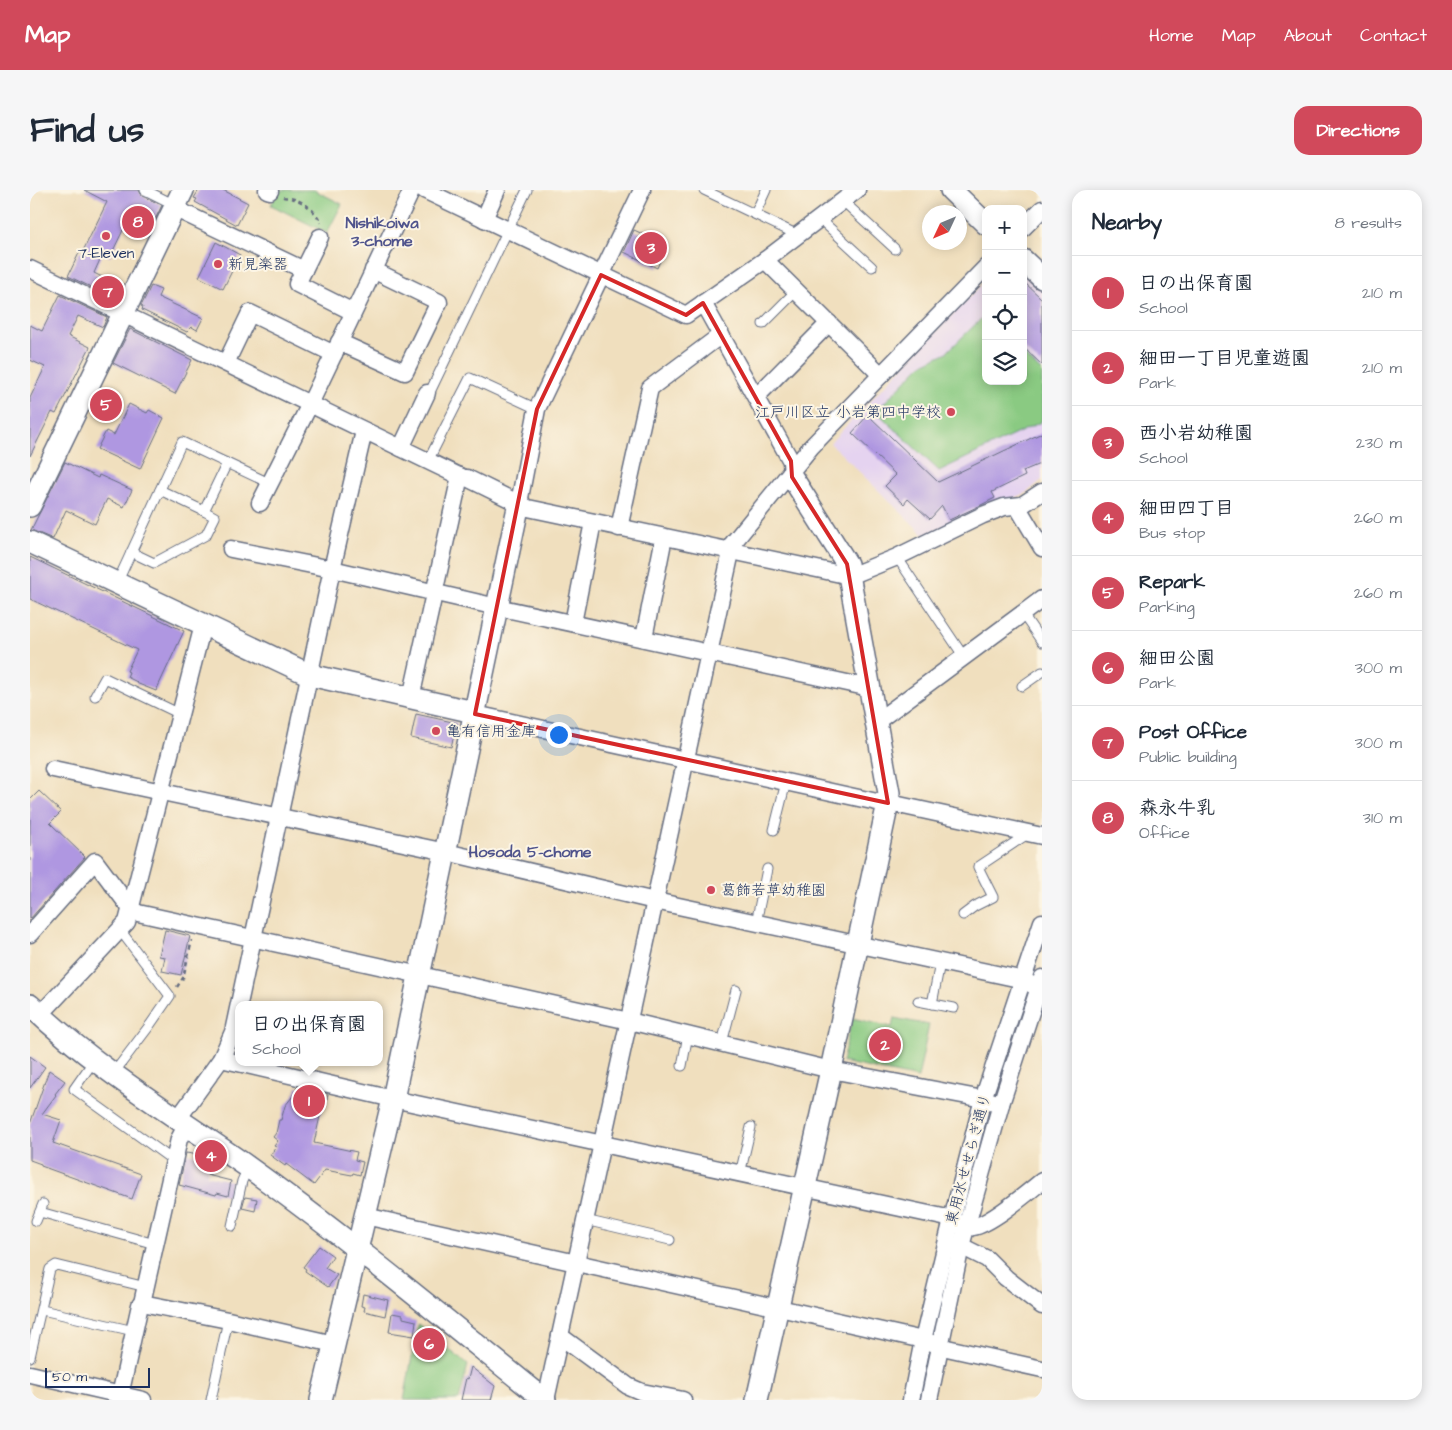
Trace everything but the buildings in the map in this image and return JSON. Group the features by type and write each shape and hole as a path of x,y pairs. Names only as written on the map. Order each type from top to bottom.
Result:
{"street":[{"path":"260,503 310,404 412,190"},
{"path":"424,190 686,315 765,260 857,190"},
{"path":"484,219 497,190"},
{"path":"321,1400 393,1099 475,714 537,409 642,190"},
{"path":"951,190 982,220"},
{"path":"179,198 182,212 304,270"},
{"path":"30,506 179,198"},
{"path":"1027,224 1042,209"},
{"path":"320,237 297,284 354,312"},
{"path":"765,260 881,374"},
{"path":"1027,264 1042,278"},
{"path":"30,269 528,508 850,576 897,557 983,515 1004,507 1022,506 1042,492"},
{"path":"226,363 250,313 336,348 405,372 439,302 373,270"},
{"path":"204,624 127,922 33,1016 182,1123 248,1167 357,1248 546,1400 733,543 792,473 811,447 982,271"},
{"path":"703,303 791,461 792,473 847,564 889,793 832,1070 757,1400"},
{"path":"756,397 829,322"},
{"path":"620,528 650,388 721,335"},
{"path":"401,448 427,393"},
{"path":"240,1001 332,568 364,430"},
{"path":"411,698 460,476"},
{"path":"1017,506 1042,548"},
{"path":"573,623 593,522"},
{"path":"644,638 664,537"},
{"path":"30,542 310,675 475,714 1036,834"},
{"path":"231,549 332,568 497,607 870,688"},
{"path":"876,722 1042,599"},
{"path":"53,769 446,852 655,901 1024,980 1041,986 1001,1104 961,1246 929,1400"},
{"path":"30,934 95,861 131,909 138,913 688,1035 832,1070 984,1099 1001,1104"},
{"name":"東用水せせらぎ通り","path":"911,1400 923,1340 952,1219 984,1099 1042,922"},
{"path":"120,1398 182,1123 221,1059 235,1023"},
{"path":"221,1059 235,1062"},
{"path":"251,1066 393,1099 602,1142 740,1174 952,1219 967,1227 975,1227 1002,1212 1042,1181"},
{"path":"365,1216 923,1340 940,1346 1042,1369"},
{"path":"961,1246 987,1259 1006,1278 1042,1306"},
{"path":"142,1304 228,1320 334,1344"},
{"path":"560,1336 628,1386 642,1392 684,1400"},
{"path":"30,1374 120,1398 143,1400"}],"lane":[{"path":"145,190 167,201 179,198"},
{"path":"427,393 430,392 526,190"},
{"path":"755,214 766,190"},
{"path":"707,191 798,235"},
{"path":"843,201 895,249"},
{"path":"820,219 872,267"},
{"path":"763,324 796,291"},
{"path":"428,461 470,378 537,409"},
{"path":"117,583 182,442 269,483"},
{"path":"204,511 227,462"},
{"path":"131,552 154,563 206,535 215,517 160,490"},
{"path":"897,557 964,657"},
{"path":"1022,613 1042,642"},
{"path":"1022,686 1042,672"},
{"path":"95,696 104,678 180,714"},
{"path":"774,830 786,782"},
{"path":"963,915 994,897 978,867 1036,834"},
{"path":"756,923 766,869"},
{"path":"113,1074 170,996 120,930"},
{"path":"932,1004 940,962"},
{"path":"722,1043 736,990"},
{"path":"918,1001 954,1008"},
{"path":"682,1066 688,1035"},
{"path":"95,1060 74,1089 174,1161"},
{"path":"740,1174 751,1127"},
{"path":"232,1226 242,1181 248,1167"},
{"path":"36,1221 41,1208 155,1244"},
{"path":"585,1220 670,1240"},
{"path":"30,1357 50,1269 56,1265 146,1287"},
{"path":"42,1310 134,1331"},
{"path":"211,1400 228,1320"}],"path":[{"path":"269,191 311,208 317,214 322,227 320,237"},
{"path":"170,996 183,978 196,927"}],"highlighted area":[{"path":"601,275 686,315 703,303 791,461 792,477 847,564 888,803 475,714 537,409"}],"shaded area":[{"name":"江戸川区立 小岩第四中学校","path":"1027,277 1042,291 1042,480 1026,493 924,535 830,443 982,284 982,385 1027,385"}],"green space":[{"path":"279,190 314,190 342,204 327,233 271,205"},
{"path":"982,318 982,385 1027,385 1027,358 1042,372 1042,418 1041,422 939,471 880,415 881,406 921,365 947,352"},
{"path":"852,1018 892,1027 894,1018 929,1025 918,1078 842,1062"},
{"path":"418,1324 468,1365 459,1400 404,1400"}],"place":[{"name":"森永牛乳","path":"138,222"},
{"name":"7-Eleven","path":"106,236"},
{"name":"西小岩幼稚園","path":"651,248"},
{"name":"新見楽器","path":"218,264"},
{"name":"Post Office","path":"108,292"},
{"name":"Repark","path":"106,405"},
{"name":"江戸川区立 小岩第四中学校","path":"951,412"},
{"name":"亀有信用金庫","path":"436,731"},
{"name":"葛飾若草幼稚園","path":"711,890"},
{"name":"細田一丁目児童遊園","path":"885,1045"},
{"name":"日の出保育園","path":"309,1101"},
{"name":"細田四丁目","path":"211,1156"},
{"name":"細田公園","path":"429,1344"}],"district":[{"name":"Nishikoiwa 3-chome","path":"382,231"},
{"name":"Hosoda 5-chome","path":"530,851"}]}
